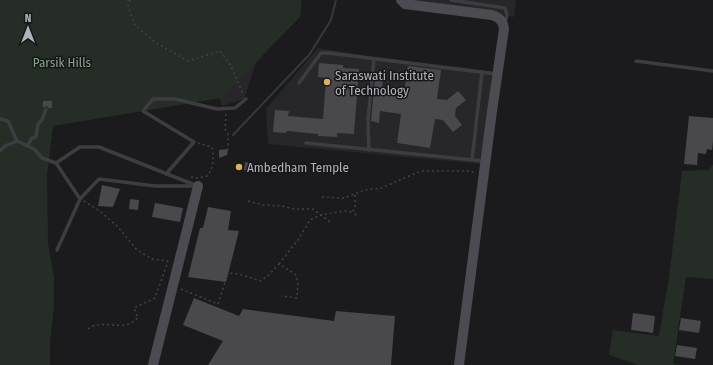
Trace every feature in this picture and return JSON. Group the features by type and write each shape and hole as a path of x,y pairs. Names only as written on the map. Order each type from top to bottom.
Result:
{"street":[{"path":"401,0 405,4 492,15 499,18 504,25 459,365"},
{"path":"154,365 198,186"}],"lane":[{"path":"451,0 505,8 507,15 504,25"},
{"path":"299,83 321,53 498,74"},
{"path":"369,150 368,120 374,59"},
{"path":"636,61 713,71"},
{"path":"472,160 482,72"},
{"path":"166,174 194,142 143,111 153,100 175,100 217,109 235,108 246,99"},
{"path":"27,146 32,138 36,137 38,124 42,120 46,109"},
{"path":"0,118 8,121 17,142"},
{"path":"0,151 5,146 17,142 34,149 42,158 56,163 80,199"},
{"path":"306,143 485,162"},
{"path":"56,163 80,147 99,147 198,186"},
{"path":"57,250 80,199 99,179 155,186 198,186"}],"path":[{"path":"130,0 128,5 134,24 156,43 188,61 220,51 230,64 246,99"},
{"path":"228,108 225,129 228,134 228,149"},
{"path":"179,179 187,176 198,178 208,176 213,166 212,147 194,142"},
{"path":"322,197 344,198 365,190 382,188 421,171 472,171 483,177"},
{"path":"353,212 355,207 355,194"},
{"path":"80,199 101,212 118,227 137,250 152,259 168,261 155,298 134,308 138,318 131,323 120,325 103,324 92,326 88,329"},
{"path":"248,201 264,206 312,209 330,222"},
{"path":"173,285 218,304 228,273 239,274 261,281 279,264 298,240 310,220 320,215 344,211 353,212 357,216"},
{"path":"279,264 295,274 298,282 297,298 281,296"}],"shaded area":[{"path":"406,0 516,0 514,17"},
{"path":"318,48 369,56 492,71 481,164 268,144 266,109"},
{"path":"257,60 244,99 222,106 212,76"}],"green space":[{"name":"Parsik Hills","path":"0,0 302,0 300,17 221,98 53,126 47,176 48,243 54,277 54,306 50,342 50,365 0,365"},
{"path":"713,165 713,279 686,277 673,364 683,365 638,365 609,355 613,330 659,336 669,277 682,171 708,170"}],"building":[{"path":"319,63 343,65 343,68 359,69 354,134 337,133 337,137 318,136 318,134 287,131 286,133 273,132 275,110 289,111 288,116 323,119 326,78 318,77"},
{"path":"408,66 441,70 437,99 447,100 458,91 466,100 456,108 455,116 462,125 453,132 443,120 435,119 430,148 397,143 401,114 380,111 379,123 371,121 375,78 383,79 382,91 404,94"},
{"path":"43,101 52,101 52,108 46,106 43,108"},
{"path":"689,116 713,118 712,150 707,149 706,154 698,153 697,165 684,164"},
{"path":"228,149 227,155 219,158 219,150"},
{"path":"245,162 254,164 253,172 244,170"},
{"path":"102,185 120,189 113,207 98,206"},
{"path":"130,199 139,200 138,210 129,209"},
{"path":"155,203 183,208 180,222 152,217"},
{"path":"208,207 231,211 228,230 239,231 226,282 188,277 200,228 203,228"},
{"path":"194,298 239,316 243,309 334,321 336,311 395,316 391,365 208,365 223,341 183,325"},
{"path":"633,313 655,316 653,333 631,330"},
{"path":"681,318 701,321 699,333 679,330"},
{"path":"677,345 697,348 695,359 675,356"}],"waterway":[{"path":"233,135 309,55 331,20 336,0"}],"place":[{"name":"Saraswati Institute of Technology","path":"327,82"},
{"name":"Ambedham Temple","path":"239,167"}]}
